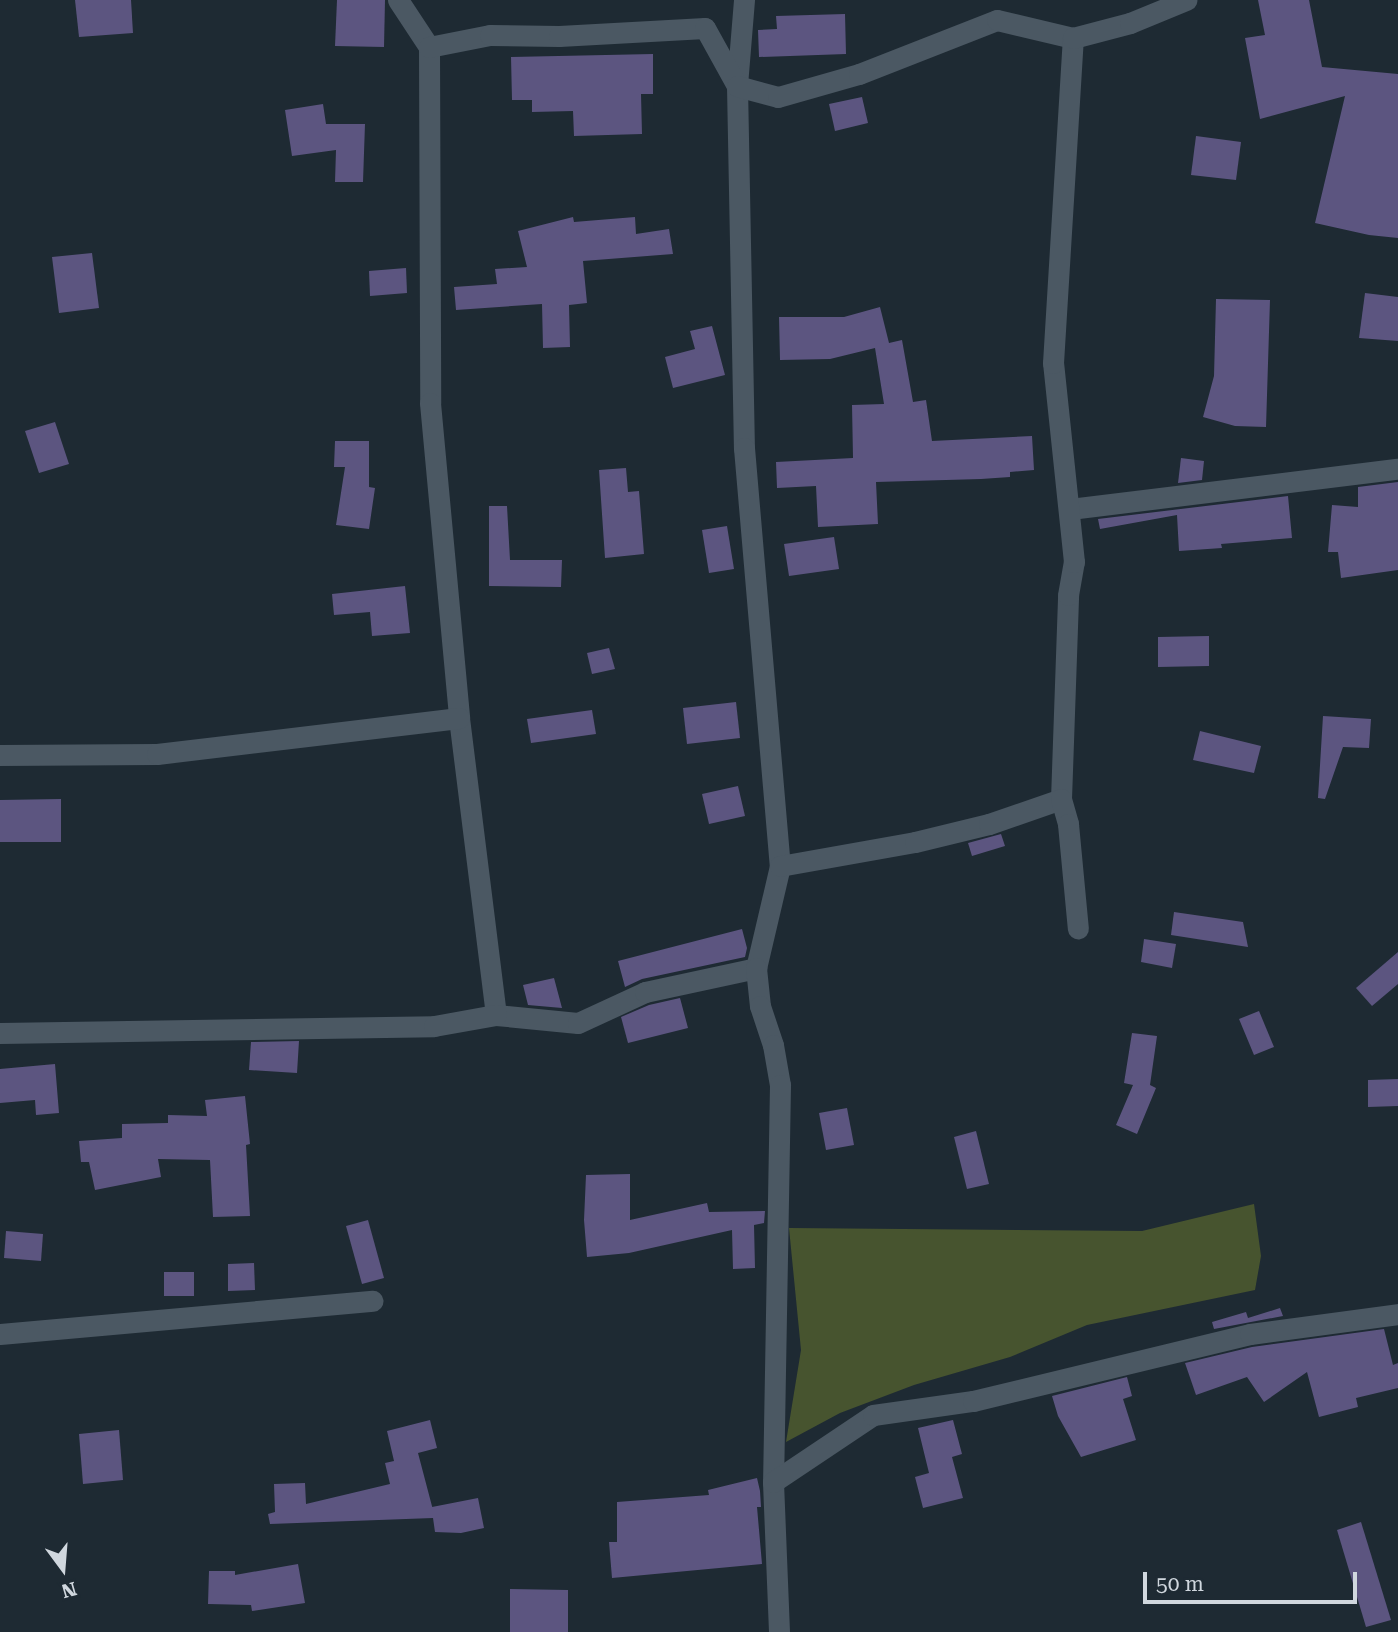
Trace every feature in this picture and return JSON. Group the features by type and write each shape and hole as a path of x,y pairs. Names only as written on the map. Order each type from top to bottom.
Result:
{"street":[{"path":"398,0 429,47 430,403 459,718 496,1015"},
{"path":"744,0 737,86 744,448 780,866 756,968 760,1006 773,1045 780,1085 773,1482 779,1632"},
{"path":"429,47 490,35 559,36 705,27 737,86 778,97 859,74 997,20 1073,38 1130,23 1186,0"},
{"path":"1073,38 1053,363 1074,562 1068,595 1061,799 1068,824 1078,929"},
{"path":"1070,509 1398,469"},
{"path":"0,755 158,754 459,718"},
{"path":"780,866 915,842 989,824 1061,799"},
{"path":"0,1033 435,1026 496,1015 578,1023 645,992 756,968"},
{"path":"0,1334 373,1301"},
{"path":"773,1482 873,1415 973,1401 1250,1334 1398,1314"}],"green space":[{"path":"1254,1204 1261,1256 1255,1290 1087,1325 1010,1357 914,1385 840,1413 786,1442 801,1350 789,1228 1142,1231"}],"building":[{"path":"75,0 131,0 133,33 79,37"},
{"path":"337,0 385,0 384,47 335,46"},
{"path":"1258,0 1309,0 1322,67 1398,74 1398,238 1369,235 1315,223 1345,96 1260,119 1245,38 1265,35"},
{"path":"845,14 846,54 759,57 758,30 777,29 776,16"},
{"path":"653,54 653,94 641,94 642,134 574,136 573,111 532,112 532,100 512,100 511,57"},
{"path":"862,97 868,123 835,131 829,104"},
{"path":"323,104 326,124 365,124 363,182 335,182 336,150 292,156 285,110"},
{"path":"1196,136 1241,142 1236,180 1191,175"},
{"path":"573,217 574,222 635,217 636,234 669,229 673,254 583,261 587,303 569,305 570,347 543,348 542,304 456,310 454,287 497,284 495,269 527,267 518,231"},
{"path":"92,253 99,308 59,313 52,257"},
{"path":"406,268 407,293 370,296 369,271"},
{"path":"1365,293 1398,297 1398,341 1359,338"},
{"path":"1216,299 1270,300 1266,427 1235,426 1203,417 1214,376"},
{"path":"880,307 889,343 902,340 913,402 926,400 932,441 1032,436 1034,470 1010,472 1010,477 876,482 878,524 818,527 816,486 777,488 776,462 853,458 852,405 884,404 875,348 830,359 780,360 779,317 844,317"},
{"path":"712,326 725,375 673,388 665,357 695,349 690,331"},
{"path":"55,422 69,464 39,473 25,431"},
{"path":"335,441 369,441 369,487 375,488 369,529 336,525 345,467 334,467"},
{"path":"1181,458 1204,461 1202,480 1178,483"},
{"path":"626,468 628,492 639,491 644,554 605,558 599,470"},
{"path":"1398,482 1398,570 1341,578 1338,552 1328,552 1332,505 1358,507 1358,487"},
{"path":"1288,496 1292,538 1221,544 1222,548 1179,551 1177,515 1100,529 1098,519"},
{"path":"489,506 507,506 510,560 562,560 561,587 489,586"},
{"path":"727,526 734,569 709,573 702,530"},
{"path":"834,537 839,569 789,576 784,544"},
{"path":"405,586 410,633 372,636 370,612 334,615 332,594"},
{"path":"1209,636 1209,666 1158,667 1158,637"},
{"path":"609,648 615,669 592,674 587,653"},
{"path":"736,702 740,738 687,744 683,708"},
{"path":"592,710 596,734 531,743 527,719"},
{"path":"1323,716 1371,719 1369,748 1343,747 1325,799 1318,798"},
{"path":"1200,731 1261,746 1254,773 1193,760"},
{"path":"738,786 745,816 709,824 702,794"},
{"path":"61,799 61,842 0,842 0,800"},
{"path":"1001,834 1005,846 972,856 968,843"},
{"path":"1174,912 1243,922 1248,947 1171,935"},
{"path":"742,929 747,948 745,957 642,979 625,987 618,961"},
{"path":"1144,939 1176,944 1172,968 1141,962"},
{"path":"1398,952 1398,984 1372,1006 1356,988"},
{"path":"554,978 562,1008 528,1005 523,985"},
{"path":"680,998 688,1028 628,1043 621,1017 649,1005"},
{"path":"1259,1011 1274,1047 1254,1055 1239,1019"},
{"path":"1132,1033 1157,1036 1150,1085 1156,1088 1137,1134 1116,1125 1133,1085 1124,1083"},
{"path":"299,1041 297,1073 249,1070 251,1042"},
{"path":"55,1064 59,1113 36,1115 35,1100 0,1103 0,1069"},
{"path":"1398,1079 1398,1106 1368,1107 1368,1080"},
{"path":"245,1096 250,1144 246,1145 250,1216 213,1217 210,1160 158,1159 161,1177 95,1190 89,1162 81,1162 79,1141 122,1138 122,1124 168,1123 168,1115 207,1116 205,1100"},
{"path":"847,1108 854,1145 826,1150 819,1113"},
{"path":"976,1131 989,1184 967,1189 954,1137"},
{"path":"630,1174 630,1220 707,1203 709,1212 765,1211 764,1223 754,1225 755,1268 733,1269 732,1230 629,1253 587,1257 584,1220 586,1175"},
{"path":"368,1220 384,1278 362,1284 346,1226"},
{"path":"6,1231 43,1234 41,1261 4,1258"},
{"path":"254,1263 255,1290 228,1291 228,1264"},
{"path":"164,1272 194,1272 194,1296 164,1296"},
{"path":"1280,1308 1283,1316 1214,1329 1212,1322 1246,1312 1248,1318"},
{"path":"1384,1329 1393,1365 1398,1363 1398,1388 1356,1398 1358,1407 1319,1417 1307,1372 1264,1402 1247,1377 1196,1395 1185,1363 1252,1347"},
{"path":"1127,1377 1132,1396 1123,1399 1136,1440 1081,1457 1058,1416 1052,1396"},
{"path":"430,1420 437,1448 418,1453 432,1507 478,1498 484,1528 461,1533 435,1532 433,1518 270,1524 268,1514 275,1512 274,1484 305,1483 306,1504 390,1484 385,1463 394,1461 387,1431"},
{"path":"953,1420 962,1454 952,1457 963,1498 923,1508 915,1477 929,1473 918,1428"},
{"path":"119,1430 123,1480 83,1484 79,1434"},
{"path":"757,1478 761,1507 757,1507 762,1564 612,1578 609,1542 617,1542 617,1502 709,1495 708,1490"},
{"path":"1361,1522 1391,1620 1366,1627 1337,1530"},
{"path":"298,1564 305,1603 252,1611 251,1605 208,1604 209,1571 235,1571 235,1575"},
{"path":"510,1589 568,1590 568,1632 510,1632"}]}
